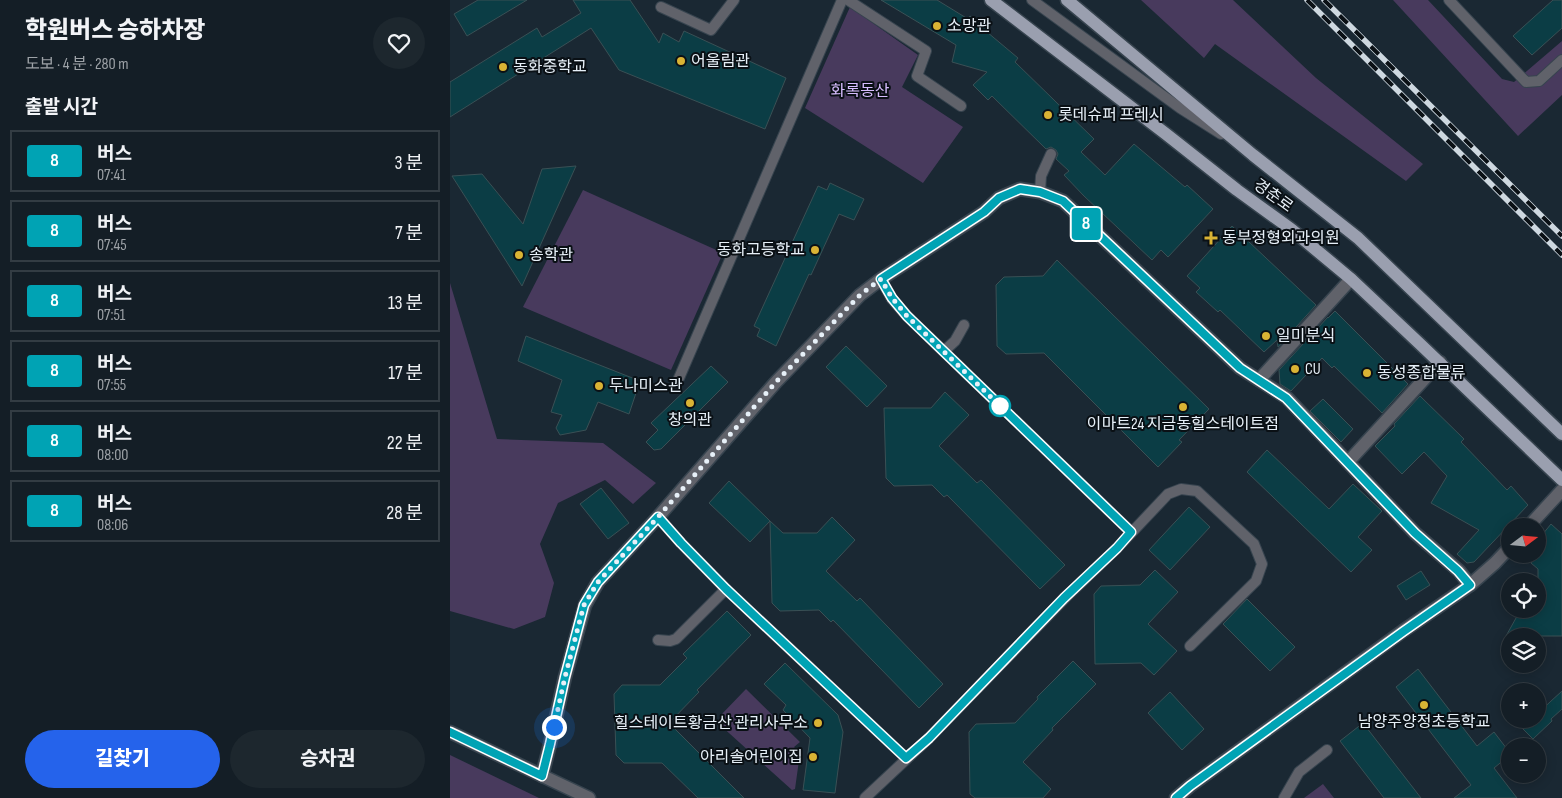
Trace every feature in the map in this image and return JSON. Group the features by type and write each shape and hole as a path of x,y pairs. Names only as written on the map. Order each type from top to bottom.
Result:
{"main road":[{"name":"경춘로","path":"991,0 1291,230 1351,279 1562,480"},
{"name":"경춘로","path":"1067,0 1358,238 1562,434"}],"street":[{"path":"542,776 584,605 598,582 658,517 776,382 860,295 881,279 984,212 999,198 1020,189 1040,192 1063,201 1240,368 1286,398 1415,533 1458,571 1470,585"},
{"path":"1259,380 1351,279"},
{"path":"1348,462 1440,362"},
{"path":"1536,518 1562,490"},
{"path":"1176,798 1388,642 1470,585 1501,557"},
{"path":"450,732 590,798"}],"lane":[{"path":"661,7 711,30 734,0"},
{"path":"678,378 842,0"},
{"path":"848,0 926,51 917,76 961,106"},
{"path":"1032,0 1180,108 1253,154"},
{"path":"1449,0 1526,82 1539,81 1562,60"},
{"path":"1040,192 1040,176 1051,154"},
{"path":"881,279 892,298 907,316 1131,532"},
{"path":"944,351 955,341 964,325"},
{"path":"865,798 929,738 1064,598 1117,548 1168,494 1182,489 1196,491 1254,544 1262,564 1256,580 1190,646"},
{"path":"658,517 726,589 906,758"},
{"path":"658,640 670,641 676,639 726,589"},
{"path":"1284,798 1299,772 1327,750"}],"green space":[{"path":"1141,0 1233,0 1316,78 1423,164 1406,181 1215,44 1204,58"},
{"path":"1393,0 1428,0 1502,79 1514,82 1562,41 1562,95 1518,136"},
{"name":"화록동산","path":"850,7 918,55 902,87 963,127 923,183 805,108"},
{"path":"583,190 723,253 671,370 523,307"},
{"path":"450,283 497,439 603,443 656,483 633,504 605,480 558,503 540,544 554,583 545,617 514,629 450,611"},
{"path":"746,689 800,742 794,747 800,753 795,789 792,790 719,724 720,716"},
{"path":"450,755 539,798 450,798"},
{"path":"1323,784 1334,798 1304,798"}],"building":[{"path":"478,0 527,0 467,36 454,14"},
{"name":"어울림관","path":"573,0 630,0 659,43 663,33 679,42 684,31 786,78 765,129 619,70 591,28 450,117 450,82 537,28 542,37 581,13"},
{"path":"881,0 937,0 968,19 970,16 988,29 987,32 1018,58 1015,62 1094,139 1081,152 1105,175 1134,144 1185,187 1187,185 1213,209 1168,257 1161,250 1152,260 1064,175 1069,171 1056,159 1058,154 1056,150 1051,147 1046,149 992,96 988,100 973,85 987,72 952,62 956,45"},
{"path":"1553,0 1562,0 1562,28 1532,55 1513,36"},
{"name":"송학관","path":"576,166 522,286 452,176 482,174 523,224 542,169"},
{"path":"830,183 864,199 854,220 839,214 776,346 757,336 760,329 754,326 818,186 827,190"},
{"path":"1232,226 1316,305 1278,347 1277,340 1264,352 1220,310 1218,312 1196,292 1200,288 1187,276"},
{"path":"1057,260 1209,409 1179,440 1182,442 1158,467 1044,353 1006,354 997,346 996,285 1004,277 1043,276"},
{"path":"1335,311 1408,384 1382,413 1334,366 1332,368 1322,358 1291,391 1280,384 1279,370"},
{"name":"두나미스관","path":"526,336 640,381 629,414 598,402 586,430 560,435 556,428 562,415 551,412 562,380 518,361"},
{"path":"846,346 887,386 867,407 826,367"},
{"name":"창의관","path":"711,366 728,382 661,449 654,450 646,442 658,430 651,423"},
{"path":"945,392 969,415 939,446 977,483 981,480 1065,565 1040,589 947,495 944,497 932,485 894,486 886,478 884,408 931,408"},
{"path":"1420,396 1464,439 1461,442 1507,490 1511,486 1528,505 1516,518 1501,518 1501,534 1474,562 1467,563 1457,554 1479,530 1431,503 1447,476 1424,452 1402,474 1375,446 1395,426 1394,424"},
{"path":"1323,399 1353,429 1341,442 1310,411"},
{"path":"1267,450 1329,509 1353,484 1382,511 1358,537 1372,550 1351,572 1247,472"},
{"path":"729,481 770,521 750,542 709,503"},
{"path":"601,488 629,523 608,539 580,504"},
{"path":"1189,507 1210,527 1170,570 1149,550"},
{"path":"832,517 855,540 826,571 857,601 860,598 943,684 919,708 833,620 831,622 819,610 780,611 772,603 770,521 783,533 817,533"},
{"path":"1551,524 1562,534 1562,636 1546,636 1546,628 1510,628 1516,618 1546,618 1546,573 1538,573 1538,569 1531,563 1546,563 1546,530"},
{"path":"1155,570 1178,592 1148,624 1177,651 1154,675 1141,663 1095,664 1094,594 1101,586 1140,585"},
{"path":"1421,571 1430,585 1406,600 1397,586"},
{"path":"1247,599 1295,647 1270,671 1223,624"},
{"path":"727,611 751,635 697,690 699,692 669,723 744,798 698,798 662,763 624,763 616,755 614,694 622,685 660,685 687,658 683,654"},
{"path":"1073,661 1096,684 1052,728 1053,730 1023,762 1051,789 1043,798 975,798 970,794 969,732 976,724 1015,723 1038,699 1037,697"},
{"name":"힐스테이트황금산 관리사무소","path":"785,663 838,715 843,732 835,793 803,790 810,738 783,710 786,705 764,684"},
{"path":"1418,669 1477,746 1494,732 1501,741 1501,762 1494,768 1501,777 1501,783 1506,783 1517,798 1454,798 1471,785 1396,687"},
{"path":"1562,691 1562,709 1546,727 1546,706"},
{"path":"1170,692 1204,729 1182,750 1148,713"},
{"path":"1363,723 1421,798 1384,798 1340,741"},
{"path":"1522,728 1545,728 1534,738"}],"railway":[{"path":"1307,0 1562,255"},
{"path":"1324,0 1562,236"}],"bus line":[{"name":"8","path":"450,732 542,776 584,605 598,582 658,517 726,589 906,758 929,738 1064,598 1117,548 1131,532 907,316 892,298 881,279 984,212 999,198 1020,189 1040,192 1063,201 1240,368 1286,398 1415,533 1458,571 1470,585 1388,642 1176,798"}],"place":[{"name":"소망관","path":"937,26"},
{"name":"어울림관","path":"681,61"},
{"name":"동화중학교","path":"503,67"},
{"name":"롯데슈퍼 프레시","path":"1048,115"},
{"name":"동부정형외과의원","path":"1211,238"},
{"name":"동화고등학교","path":"815,250"},
{"name":"송학관","path":"519,255"},
{"name":"일미분식","path":"1266,336"},
{"name":"CU","path":"1295,369"},
{"name":"동성종합물류","path":"1367,373"},
{"name":"두나미스관","path":"599,386"},
{"name":"창의관","path":"690,403"},
{"name":"이마트24 지금동힐스테이트점","path":"1183,407"},
{"name":"남양주양정초등학교","path":"1424,705"},
{"name":"힐스테이트황금산 관리사무소","path":"818,723"},
{"name":"아리솔어린이집","path":"813,757"}],"route":[{"path":"554,727 584,605 598,582 658,517 776,382 860,295 881,279 892,298 907,316 1000,406"}]}
